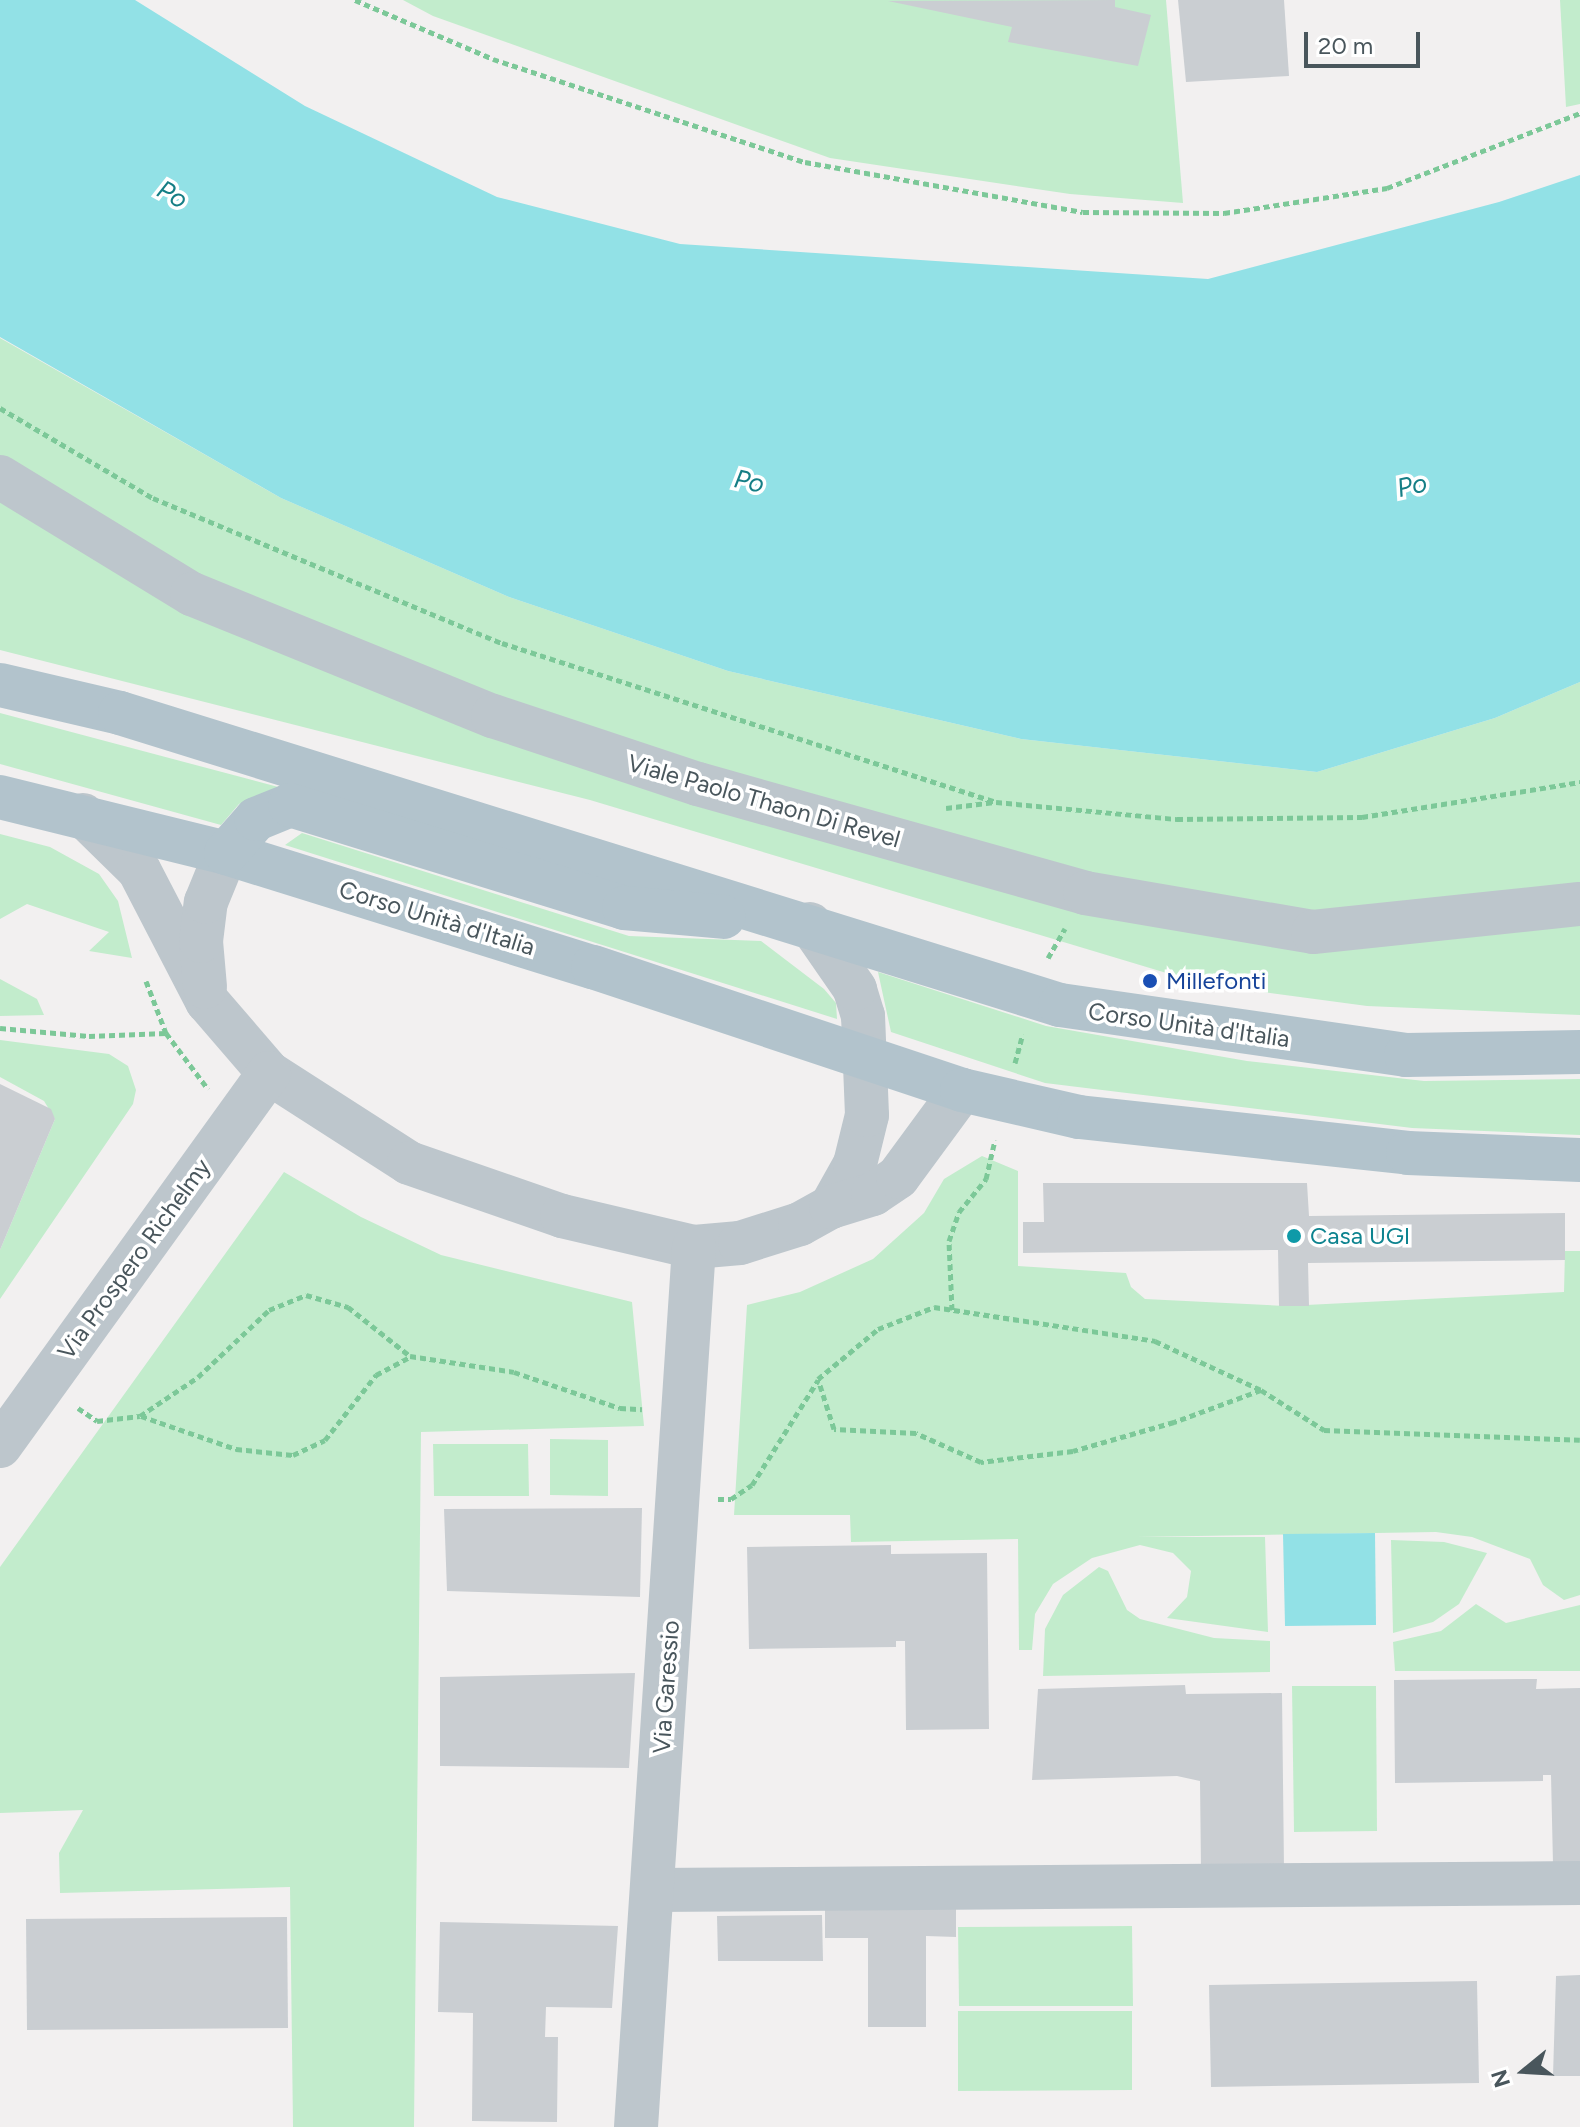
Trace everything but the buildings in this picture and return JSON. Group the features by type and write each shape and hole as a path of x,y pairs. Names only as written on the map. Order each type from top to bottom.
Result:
{"main road":[{"name":"Corso Unità d'Italia","path":"0,685 120,713 1106,1015 1406,1055 1580,1052"},
{"name":"Corso Unità d'Italia","path":"0,797 83,815 226,853 593,967 867,1061 962,1090 1095,1119 1408,1153 1580,1160"},
{"path":"226,853 256,819 290,805 624,908 810,924"}],"street":[{"name":"Viale Paolo Thaon Di Revel","path":"0,477 192,594 493,716 698,784 1085,893 1313,932 1580,904"},
{"path":"83,815 139,870 207,1001 269,1073 409,1163 562,1216 694,1247 740,1243 800,1224 831,1207 873,1194 898,1177 962,1090"},
{"path":"207,1001 201,941 206,902 226,853"},
{"path":"810,924 855,989 867,1061 864,1127 855,1164 831,1207"},
{"name":"Via Prospero Richelmy","path":"0,1446 269,1073"},
{"name":"Via Garessio","path":"636,2127 694,1247"},
{"path":"653,1890 1580,1883"}],"path":[{"path":"355,0 493,59 805,162 1083,212 1224,213 1387,188 1580,113"},
{"path":"0,408 153,498 502,643 996,802 1177,819 1362,817 1580,782"},
{"path":"1013,1072 1026,1019"},
{"path":"0,1028 89,1036 166,1033"},
{"path":"952,1310 949,1241 959,1212 986,1179 996,1139"},
{"path":"140,1416 198,1377 269,1310 306,1295 348,1307 410,1356 514,1372 620,1408"},
{"path":"731,1499 752,1485 818,1379 878,1329 934,1307 1155,1341 1261,1390 1324,1430 1580,1440"},
{"path":"97,1421 140,1416 236,1449 293,1455 325,1440 376,1375 410,1356"},
{"path":"818,1379 834,1429 916,1433 981,1462 1073,1451 1174,1422 1261,1390"}],"green space":[{"path":"403,0 1166,0 1183,203 1070,194 830,158 433,16"},
{"path":"1560,0 1580,0 1580,104 1566,107"},
{"path":"0,338 281,498 509,597 728,671 1021,739 1317,772 1495,718 1580,682 1580,1015 1367,1006 1203,984 590,800 0,650"},
{"path":"0,713 282,788 239,804 221,825 0,764"},
{"path":"302,833 629,936 761,941 824,989 836,1003 837,1019 285,845"},
{"path":"0,834 50,847 99,874 118,901 132,958 89,951 109,932 27,904 0,919"},
{"path":"878,972 1046,1026 1247,1061 1424,1081 1580,1079 1580,1135 1412,1128 1045,1083 891,1032"},
{"path":"0,979 37,999 44,1015 0,1016"},
{"path":"0,1040 109,1054 128,1066 136,1090 133,1104 0,1299 0,1250 55,1119 44,1101 0,1077"},
{"path":"982,1156 1018,1171 1018,1266 1126,1273 1131,1287 1145,1299 1286,1306 1564,1292 1565,1251 1580,1251 1580,1595 1564,1600 1543,1585 1530,1559 1472,1537 1436,1532 1137,1537 1265,1537 1268,1632 1167,1618 1187,1597 1191,1571 1173,1553 1140,1545 1092,1558 1053,1584 1035,1614 1032,1650 1019,1650 1018,1539 851,1542 850,1515 734,1515 747,1305 800,1292 873,1259 924,1213 944,1179"},
{"path":"284,1172 361,1217 441,1255 632,1302 644,1426 421,1432 414,2127 293,2127 290,1887 60,1893 59,1853 83,1810 0,1813 0,1567"},
{"path":"550,1439 608,1440 608,1496 550,1495"},
{"path":"433,1444 528,1444 529,1496 434,1496"},
{"path":"1391,1540 1444,1542 1487,1553 1459,1604 1433,1622 1393,1633"},
{"path":"1099,1567 1108,1571 1127,1610 1140,1619 1214,1638 1270,1641 1270,1672 1043,1676 1045,1629 1063,1595"},
{"path":"1476,1604 1506,1623 1580,1605 1580,1671 1395,1671 1393,1642 1441,1631"},
{"path":"1292,1686 1376,1686 1377,1831 1294,1832"},
{"path":"1132,1926 1133,2006 959,2006 958,1927"},
{"path":"958,2011 1132,2011 1132,2090 958,2091"}],"water":[{"name":"Po","path":"0,0 135,0 305,106 497,197 680,244 1208,279 1499,202 1580,175 1580,682 1495,718 1317,772 1021,739 728,671 509,597 281,498 0,337"},
{"path":"1375,1533 1376,1625 1285,1626 1283,1534"}],"place":[{"name":"Millefonti","path":"1150,981"},
{"name":"Casa UGI","path":"1294,1236"}]}
